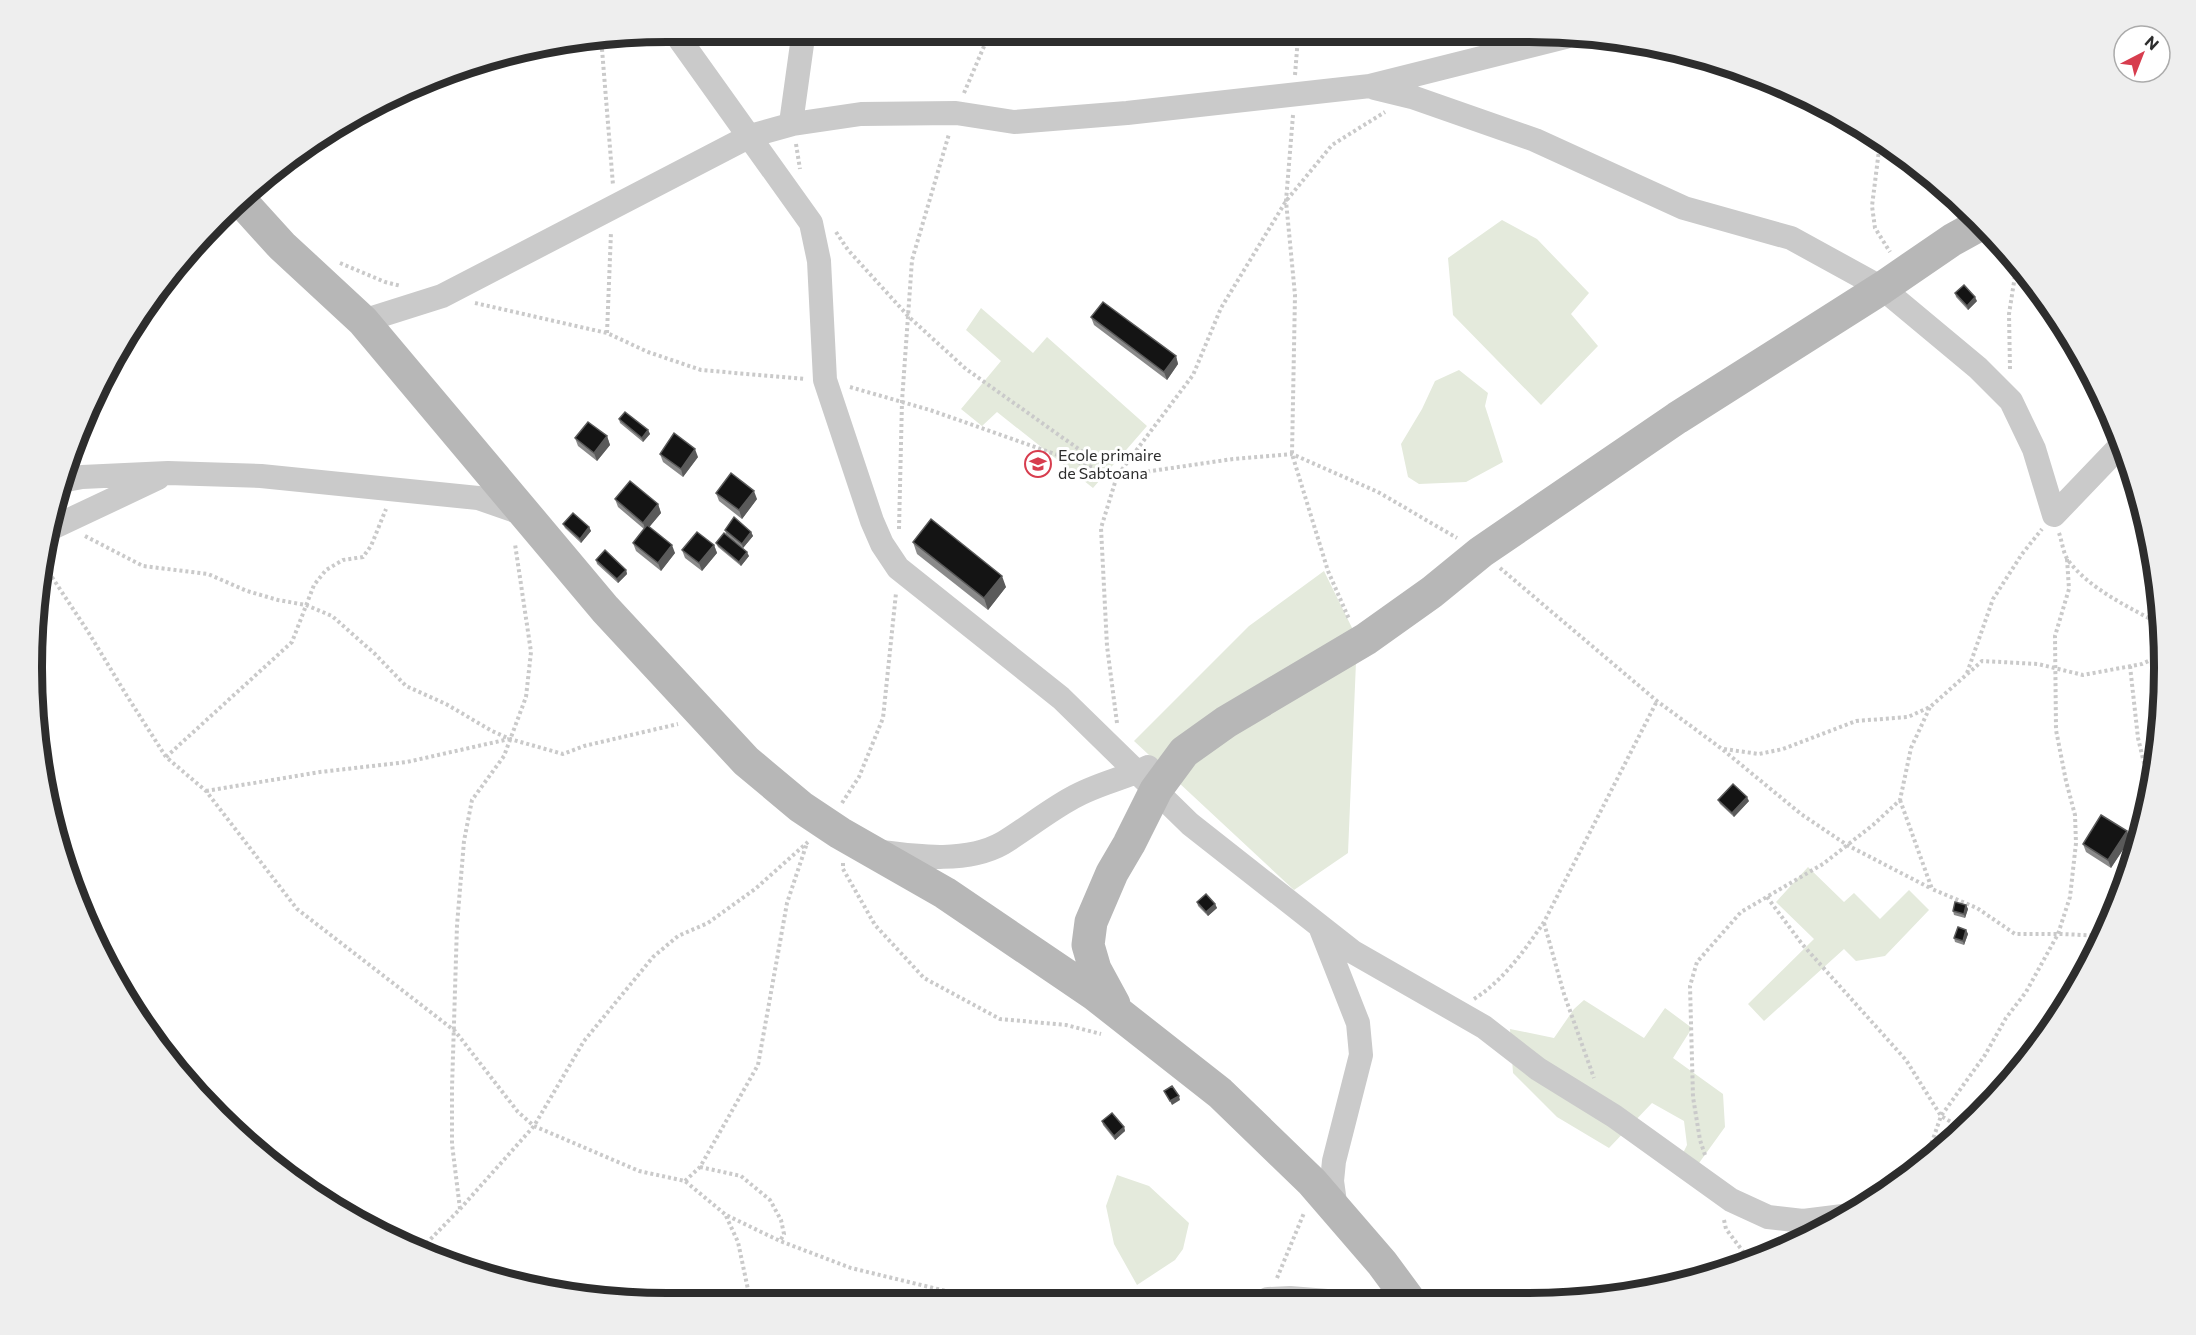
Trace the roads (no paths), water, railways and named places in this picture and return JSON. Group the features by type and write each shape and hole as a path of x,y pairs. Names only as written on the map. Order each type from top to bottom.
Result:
{"street":[{"path":"682,42 811,223 819,261 825,380 872,520 882,544 898,568 1062,698 1190,824 1353,952 1484,1027 1538,1069 1614,1116 1731,1200 1768,1216 1803,1221 1823,1218"},
{"path":"793,124 792,116 802,42"},
{"path":"363,321 442,296 750,136 793,124 861,114 956,113 1014,122 1138,112 1370,86 1543,42"},
{"path":"1370,86 1412,97 1536,140 1684,208 1791,237 1893,280 2011,401 2034,449 2054,515 2115,451"},
{"path":"246,206 282,246 363,321 517,512 746,761 819,827 874,851 945,893 1094,994 1113,1025 1220,1093 1327,1200 1382,1263 1404,1293"},
{"path":"874,851 937,856 982,852 1001,844 1044,814 1086,790 1139,774 1184,752 1226,722 1366,639 1432,592 1481,552 1677,418 1974,228"},
{"path":"71,480 82,477 168,473 261,476 478,498 517,512"},
{"path":"59,525 168,473"},
{"path":"1113,1025 1088,945 1090,922 1112,873 1129,844 1139,774"},
{"path":"1322,929 1358,1023 1361,1056 1334,1161 1327,1200"}],"place":[{"name":"Ecole primaire de Sabtoana","path":"1038,464"}]}
